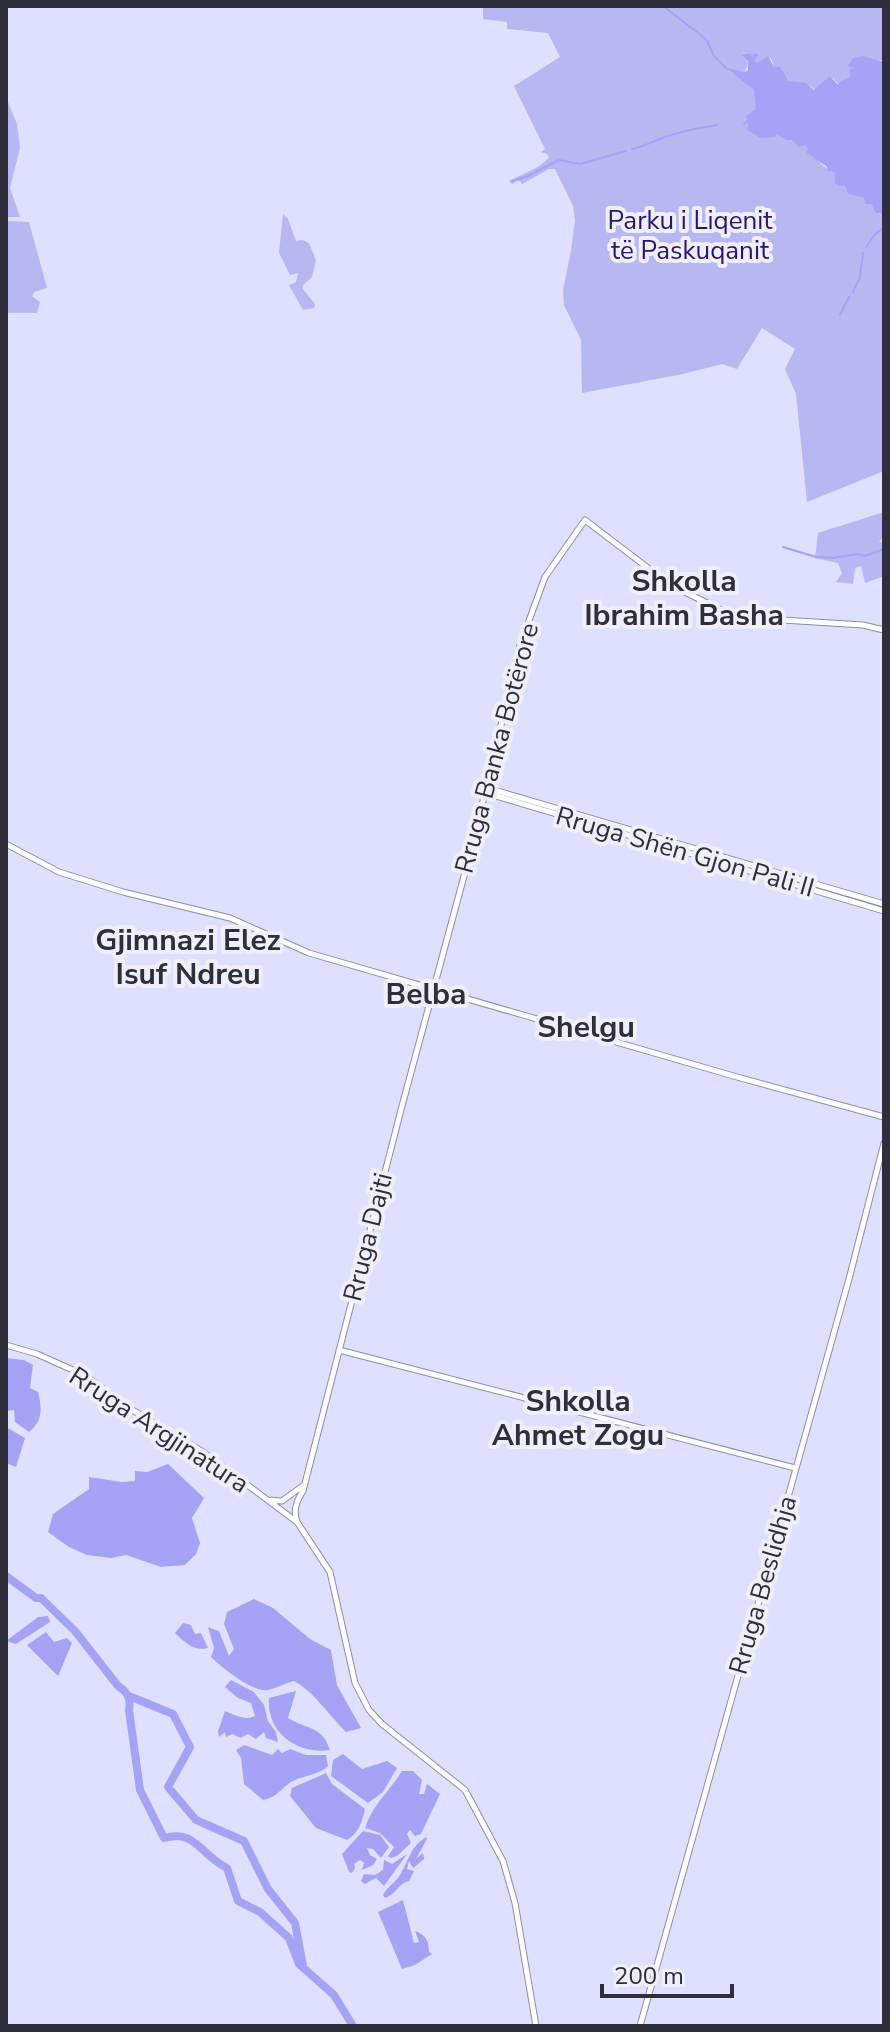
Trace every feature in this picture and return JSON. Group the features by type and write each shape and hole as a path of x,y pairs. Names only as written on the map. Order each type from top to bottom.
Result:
{"street":[{"name":"Rruga Banka Botërore","path":"434,988 524,632 545,577 585,520 669,584 735,617 883,627"},
{"name":"Rruga Shën Gjon Pali II","path":"486,791 884,904"},
{"name":"Rruga Shën Gjon Pali II","path":"486,791 884,911"},
{"path":"6,844 45,866 106,888 219,915 309,953 884,1117"},
{"name":"Rruga Dajti","path":"295,1508 304,1485 434,988"},
{"name":"Rruga Beslidhja","path":"640,2026 849,1279 884,1143"},
{"name":"Rruga Argjinatura","path":"6,1345 37,1354 86,1376 134,1411 203,1452 297,1522"},
{"path":"339,1350 795,1468"},
{"path":"295,1508 290,1513 283,1512 280,1505 304,1485"},
{"path":"267,1500 291,1499 297,1522 330,1572 355,1683 369,1710 465,1790 503,1861 515,1903 536,2026"}],"green space":[{"name":"Parku i Liqenit të Paskuqanit","path":"483,6 884,6 884,62 851,66 852,76 839,85 833,78 817,91 806,83 791,83 780,68 774,67 771,58 757,63 758,54 754,53 752,56 743,53 748,64 745,72 728,70 755,89 757,109 747,116 743,124 748,123 747,130 760,138 776,134 788,141 794,140 797,146 805,145 822,165 835,174 834,182 844,185 848,194 864,198 866,204 872,205 884,219 884,471 807,502 796,394 785,369 795,349 762,328 737,369 722,364 582,393 581,340 564,305 563,290 575,221 573,206 555,169 549,169 522,184 519,180 512,184 509,181 549,158 541,152 545,149 514,86 560,57 548,33 507,29 507,22 483,19"},
{"path":"8,102 17,124 20,148 10,188 20,217 6,217"},
{"path":"283,214 296,241 309,243 316,260 312,277 303,285 315,304 314,308 303,310 289,285 296,282 298,273 290,275 279,253"},
{"path":"6,221 29,222 47,288 34,292 32,296 40,302 37,313 6,313"},
{"path":"884,512 884,535 879,542 884,543 884,576 865,583 861,566 855,568 853,584 836,582 842,573 838,563 815,558 818,533"}],"shaded area":[{"path":"742,54 752,56 759,54 755,60 757,63 768,56 774,67 780,67 789,81 806,83 814,90 830,76 838,85 850,77 850,69 853,68 848,66 853,58 863,56 884,62 884,219 872,205 865,204 864,198 848,194 844,185 834,183 835,174 828,172 827,167 806,152 808,149 805,145 798,147 792,140 776,134 775,137 760,138 747,130 748,123 742,125 748,118 745,117 756,109 754,90 726,68 745,72 748,62"},
{"path":"6,1358 24,1360 33,1365 30,1388 38,1392 41,1409 37,1423 29,1432 15,1422 14,1410 6,1411"},
{"path":"6,1427 25,1438 16,1467 6,1463"},
{"path":"168,1464 204,1498 192,1518 200,1543 196,1554 185,1565 161,1567 126,1555 111,1558 87,1555 48,1532 53,1514 89,1489 89,1477 135,1481 135,1471 147,1472"},
{"path":"254,1599 273,1608 310,1639 331,1650 337,1685 361,1728 346,1732 314,1697 294,1681 268,1690 254,1688 211,1657 214,1648 208,1627 219,1631 229,1656 234,1649 224,1624 227,1612"},
{"path":"48,1616 50,1622 16,1644 6,1641 38,1617"},
{"path":"183,1623 191,1625 195,1634 201,1633 208,1648 194,1647 175,1633"},
{"path":"46,1632 54,1642 67,1638 72,1643 58,1676 27,1645"},
{"path":"231,1680 254,1692 264,1705 278,1742 266,1738 264,1732 256,1739 248,1734 241,1738 232,1734 226,1737 225,1732 219,1737 225,1711 244,1718 255,1716 251,1703 238,1698 225,1687"},
{"path":"296,1691 288,1718 318,1732 330,1750 318,1751 296,1745 286,1739 273,1722 269,1698"},
{"path":"244,1745 272,1755 278,1749 282,1753 290,1749 306,1755 326,1755 328,1766 291,1782 276,1795 263,1800 244,1784 241,1758 236,1750"},
{"path":"343,1754 362,1769 387,1761 397,1768 383,1792 368,1803 331,1776 333,1760"},
{"path":"402,1771 413,1771 422,1780 419,1794 424,1794 427,1784 440,1794 421,1834 415,1836 410,1830 407,1834 411,1843 391,1858 388,1856 394,1847 380,1833 365,1828 377,1805"},
{"path":"326,1773 332,1784 365,1809 357,1831 347,1840 316,1828 290,1796 292,1788"},
{"path":"363,1831 380,1835 389,1847 381,1858 373,1849 367,1848 370,1855 377,1859 373,1865 362,1870 364,1863 360,1860 354,1864 352,1873 342,1854"},
{"path":"426,1837 416,1859 423,1853 424,1859 413,1868 409,1861 407,1869 414,1871 409,1881 385,1898 383,1895 400,1875 413,1849"},
{"path":"407,1854 384,1886 376,1878 365,1884 361,1881 364,1874 375,1875 383,1870 384,1860 392,1864"},
{"path":"403,1900 414,1943 419,1942 415,1931 426,1939 432,1954 402,1969 378,1912"}],"waterway":[{"path":"663,6 706,39 714,56 726,68"},
{"path":"632,149 676,133 717,125"},
{"path":"512,181 559,160 580,164 626,151"},
{"path":"866,247 875,234 884,228"},
{"path":"853,292 860,277 863,253"},
{"path":"840,315 849,297"},
{"path":"783,547 816,557 833,558 857,554 865,556 884,549"},
{"path":"6,1576 36,1598 41,1598 75,1631 128,1696 140,1790 164,1838 175,1836 191,1840 227,1868 238,1901 260,1912 289,1938 299,1964 334,1995 353,2026"},
{"path":"129,1696 173,1714 190,1747 168,1787 196,1820 244,1841 268,1889 295,1923 303,1966"}],"district":[{"name":"Shkolla Ibrahim Basha","path":"684,598"},
{"name":"Gjimnazi Elez Isuf Ndreu","path":"188,957"},
{"name":"Belba","path":"426,994"},
{"name":"Shelgu","path":"586,1027"},
{"name":"Shkolla Ahmet Zogu","path":"578,1418"}]}
